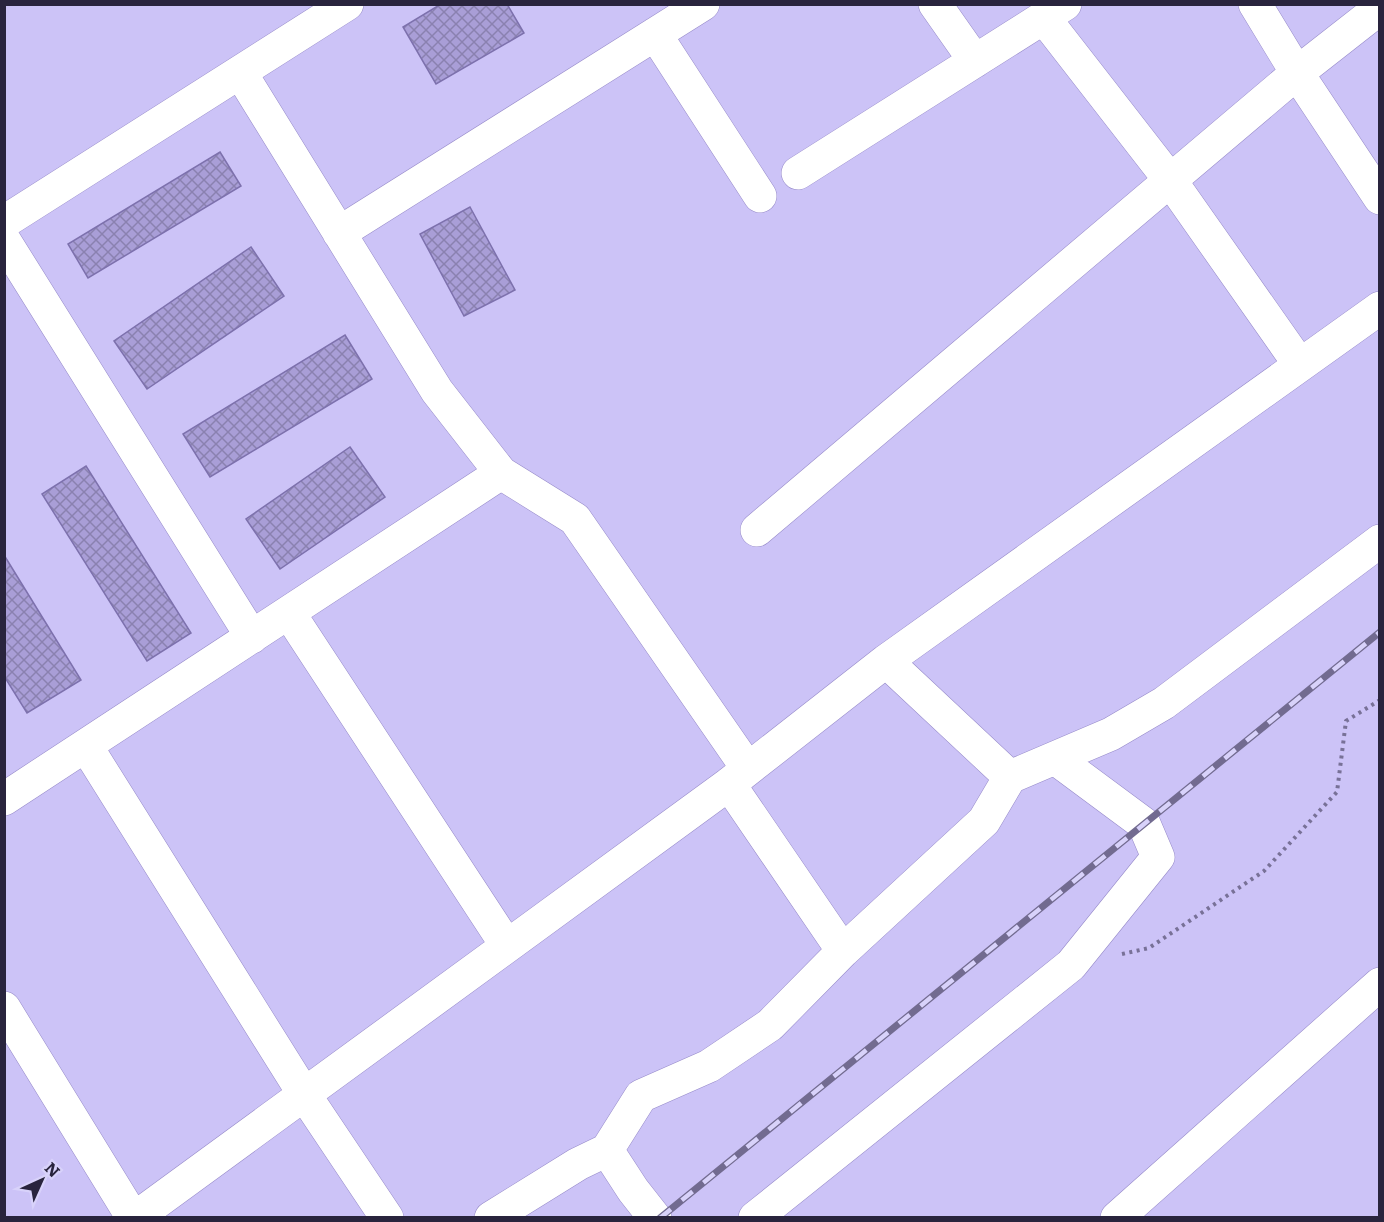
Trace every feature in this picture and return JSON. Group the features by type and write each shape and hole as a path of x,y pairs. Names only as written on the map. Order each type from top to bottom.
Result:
{"street":[{"path":"4,222 347,4"},
{"path":"339,233 703,4"},
{"path":"935,4 975,61"},
{"path":"1255,4 1297,73 1380,198"},
{"path":"757,530 1297,73 1380,8"},
{"path":"798,172 1054,11 1300,365"},
{"path":"655,34 760,196"},
{"path":"240,72 437,392 501,473 575,519 739,776 843,951"},
{"path":"4,240 252,637"},
{"path":"4,1008 134,1218 739,776 886,661 1380,308"},
{"path":"4,799 501,473"},
{"path":"491,1218 578,1164 607,1150 641,1096 709,1066 770,1025 843,951 984,821 1011,777 1111,734 1164,703 1380,541"},
{"path":"289,613 507,946"},
{"path":"886,661 1011,777"},
{"path":"86,746 304,1094 387,1218"},
{"path":"754,1218 1071,965 1158,857 1144,824 1054,758"},
{"path":"1117,1218 1380,984"},
{"path":"607,1150 633,1190 655,1218"}],"path":[{"path":"1071,965 1149,948 1264,871 1337,792 1346,721 1380,700"}],"building":[{"path":"441,4 507,4 524,33 436,84 403,27"},
{"path":"220,152 241,186 88,278 68,244"},
{"path":"470,207 515,290 464,316 420,234"},
{"path":"251,247 284,296 147,389 114,341"},
{"path":"345,335 372,379 210,477 183,434"},
{"path":"350,447 385,497 280,569 246,519"},
{"path":"86,466 191,633 147,661 42,494"},
{"path":"4,555 81,680 27,713 4,676"}],"railway":[{"path":"660,1218 1380,632"}]}
